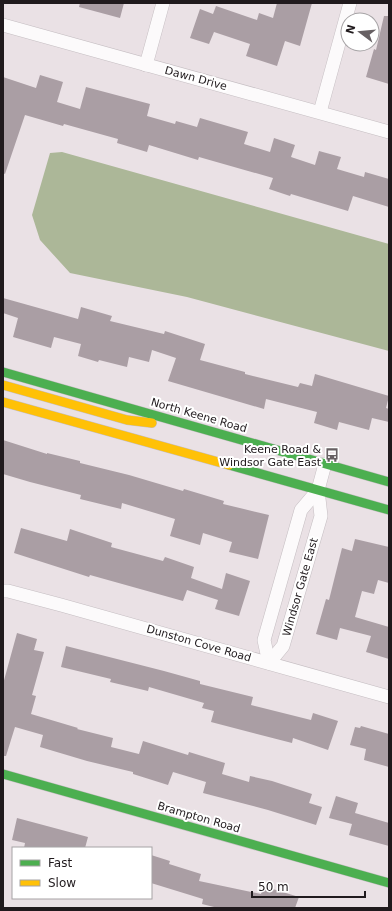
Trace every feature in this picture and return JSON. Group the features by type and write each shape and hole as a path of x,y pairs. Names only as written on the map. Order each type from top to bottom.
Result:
{"main road":[{"name":"North Keene Road","path":"3,372 389,482"},
{"path":"3,385 126,420 194,427"},
{"path":"3,402 389,510"},
{"name":"Brampton Road","path":"3,774 389,883"}],"street":[{"path":"146,64 163,3"},
{"path":"320,112 350,3"},
{"name":"Dawn Drive","path":"3,25 389,132"},
{"name":"Windsor Gate East","path":"269,663 283,646 320,516 318,490 325,464"},
{"name":"Windsor Gate East","path":"269,663 264,640 301,510 318,490"},
{"name":"Dunston Cove Road","path":"6,591 389,697"}],"shaded area":[{"path":"62,152 389,244 389,351 187,297 70,273 40,240 32,215 50,153"}],"building":[{"path":"80,3 124,3 120,18 79,7"},
{"path":"277,3 312,3 300,46 285,41 277,66 246,56 250,44 214,32 209,44 190,38 200,9 213,14 216,6 257,20 259,13 273,18"},
{"path":"384,16 389,16 389,84 366,77 373,52 380,52 380,33"},
{"path":"40,75 63,82 57,102 80,109 86,87 150,104 147,116 175,124 176,121 197,127 200,118 248,132 244,144 270,152 274,138 295,145 291,157 315,165 319,151 341,157 337,169 364,177 365,172 389,179 389,207 353,196 348,211 269,189 273,178 199,157 198,160 149,145 147,152 117,143 118,139 25,115 5,174 3,173 3,77 36,88"},
{"path":"3,298 78,319 81,307 112,316 110,321 164,334 165,331 205,344 200,360 245,372 245,374 298,387 300,383 312,386 315,374 389,396 386,408 389,409 389,422 372,418 369,430 339,422 337,430 314,423 317,412 266,399 264,409 168,381 176,358 152,350 149,362 129,357 127,367 99,360 98,362 78,356 81,344 54,337 51,348 13,337 18,318 3,313"},
{"path":"3,440 47,454 80,461 80,463 129,475 183,491 184,489 224,501 223,504 269,515 258,559 229,552 232,542 203,533 200,545 170,536 175,519 122,503 121,509 80,499 81,495 3,474"},
{"path":"21,528 67,541 70,529 112,543 111,547 163,561 165,557 194,567 191,578 222,589 226,573 250,581 239,616 215,609 218,600 187,590 183,601 90,575 89,577 14,553"},
{"path":"355,539 389,547 389,583 378,580 374,594 362,591 355,617 389,627 389,659 366,652 371,636 340,628 337,640 316,634 326,599 329,600 342,548 352,551"},
{"path":"17,633 37,639 34,650 44,652 32,695 36,696 31,714 78,728 77,729 113,738 111,747 139,754 143,741 188,755 189,752 225,763 222,774 249,782 250,776 272,781 312,794 309,803 322,807 316,825 268,810 203,793 206,782 173,772 168,785 133,774 133,772 87,761 40,747 43,735 15,727 6,756 3,756 3,684"},
{"path":"66,646 164,671 200,681 200,684 253,697 251,705 311,720 313,713 338,721 328,750 293,738 292,743 211,722 214,711 202,708 204,703 149,687 148,691 110,682 111,679 61,667"},
{"path":"361,726 389,734 389,767 364,760 366,749 350,745 355,727 360,728"},
{"path":"336,796 358,803 355,813 389,823 389,846 349,835 352,824 329,818"},
{"path":"17,818 88,837 85,847 24,847 25,843 12,840"},
{"path":"152,855 170,861 169,864 201,874 199,881 261,894 263,886 299,897 295,908 218,908 202,904 203,899 152,883"}],"traffic: fast":[{"path":"3,372 389,482"},
{"path":"229,465 389,510"},
{"path":"3,774 389,883"}],"traffic: slow":[{"path":"3,385 127,420 152,423"},
{"path":"3,402 229,465"}],"place":[{"name":"Keene Road & Windsor Gate East","path":"332,455"}]}
